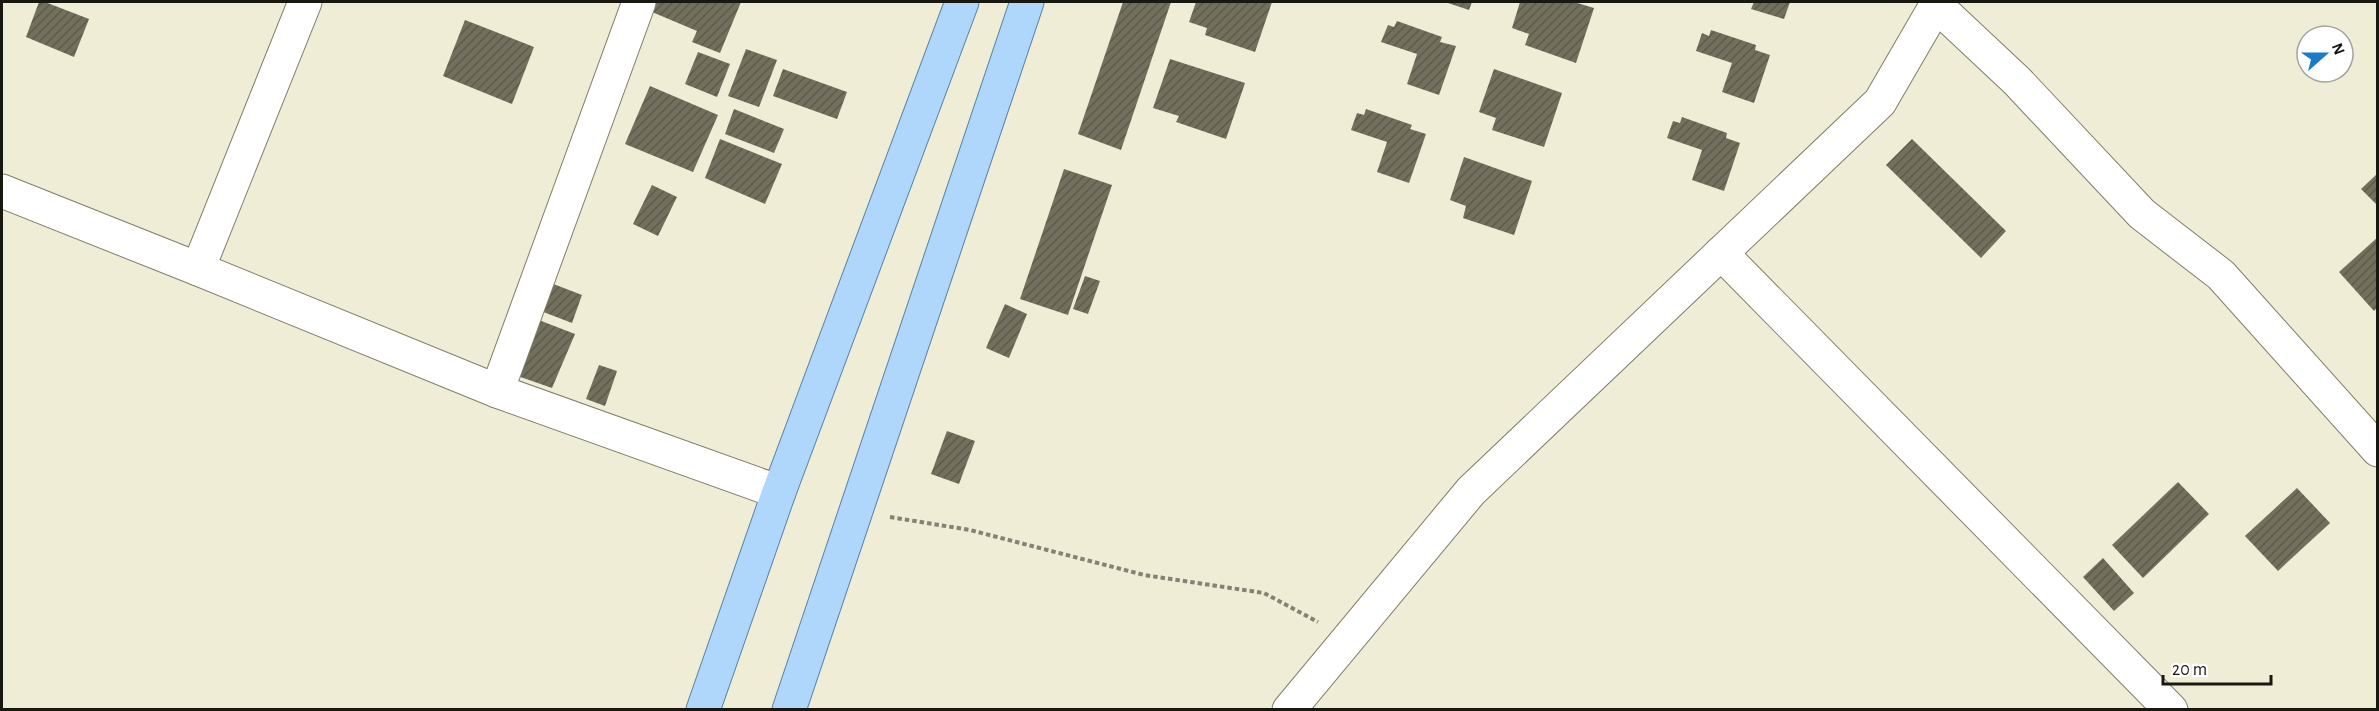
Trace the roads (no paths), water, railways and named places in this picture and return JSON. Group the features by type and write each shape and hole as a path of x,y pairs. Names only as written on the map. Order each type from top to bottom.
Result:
{"main road":[{"path":"703,710 779,492 962,2"},
{"path":"789,710 1027,2"}],"street":[{"path":"198,268 305,2"},
{"path":"497,391 639,2"},
{"path":"1289,710 1471,491 1880,102 1937,4 2017,81 2142,214 2221,275 2378,450"},
{"path":"2,191 198,268 497,391 779,492"},
{"path":"1721,253 2171,710"}]}
